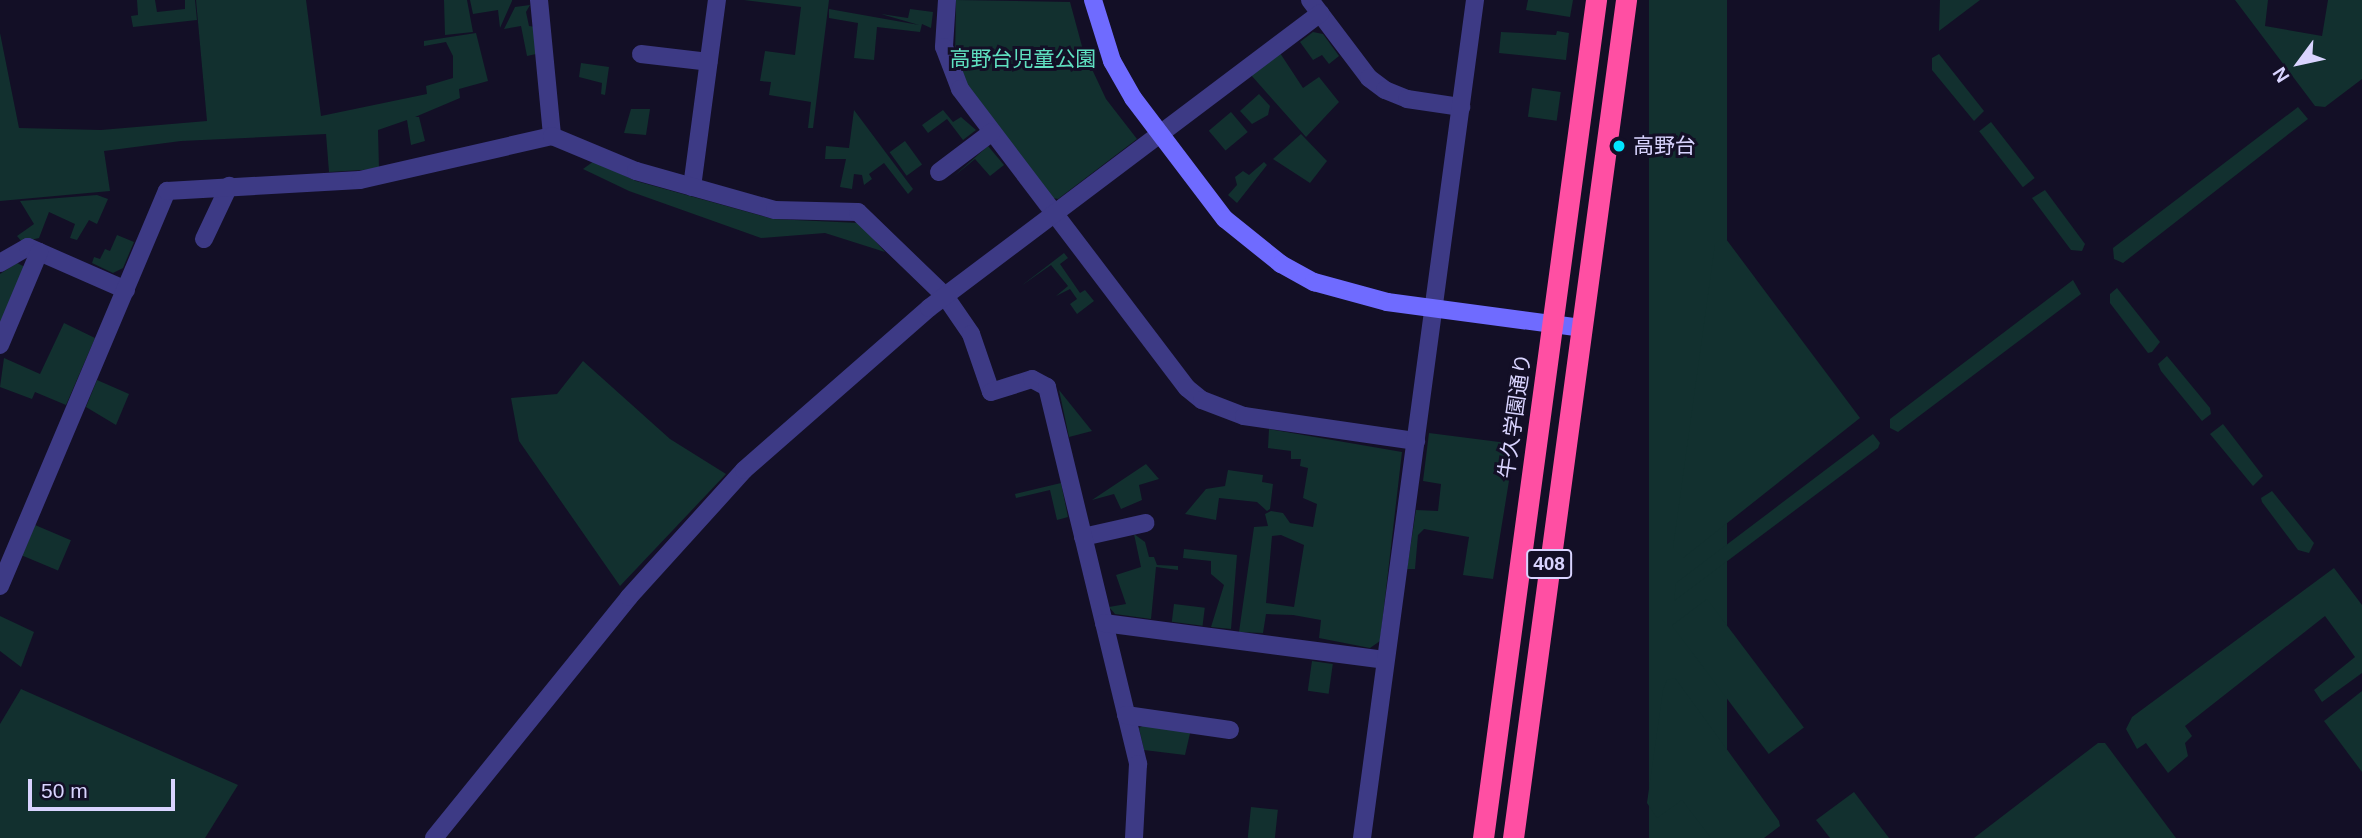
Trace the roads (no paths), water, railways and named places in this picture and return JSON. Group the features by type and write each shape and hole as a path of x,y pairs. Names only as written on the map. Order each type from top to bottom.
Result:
{"highway":[{"name":"牛久学園通り","path":"1483,838 1596,0"},
{"name":"408","path":"1513,838 1626,0"}],"street":[{"path":"539,0 552,136"},
{"path":"692,187 718,0"},
{"path":"947,0 944,47 949,69 1052,215 1172,374 1202,400 1244,416 1416,441"},
{"path":"1093,0 1112,61 1159,135 1225,219 1282,264 1352,295 1581,328"},
{"path":"1362,838 1475,0"},
{"path":"434,838 629,597 744,470 945,296 1159,135 1315,7 1369,78 1385,90 1407,99 1461,107"},
{"path":"640,54 709,62"},
{"path":"939,172 992,132"},
{"path":"0,586 167,191 404,174 552,136 636,171 775,210 858,212 945,296 971,334 991,392 1032,379 1047,387 1138,764 1134,838"},
{"path":"204,239 229,186"},
{"path":"0,263 28,247 126,290"},
{"path":"0,345 39,252"},
{"path":"1083,537 1145,523"},
{"path":"1104,623 1385,660"},
{"path":"1126,715 1230,730"}],"place":[{"name":"高野台","path":"1619,146"}],"park label":[{"name":"高野台児童公園","path":"1023,59"}]}
